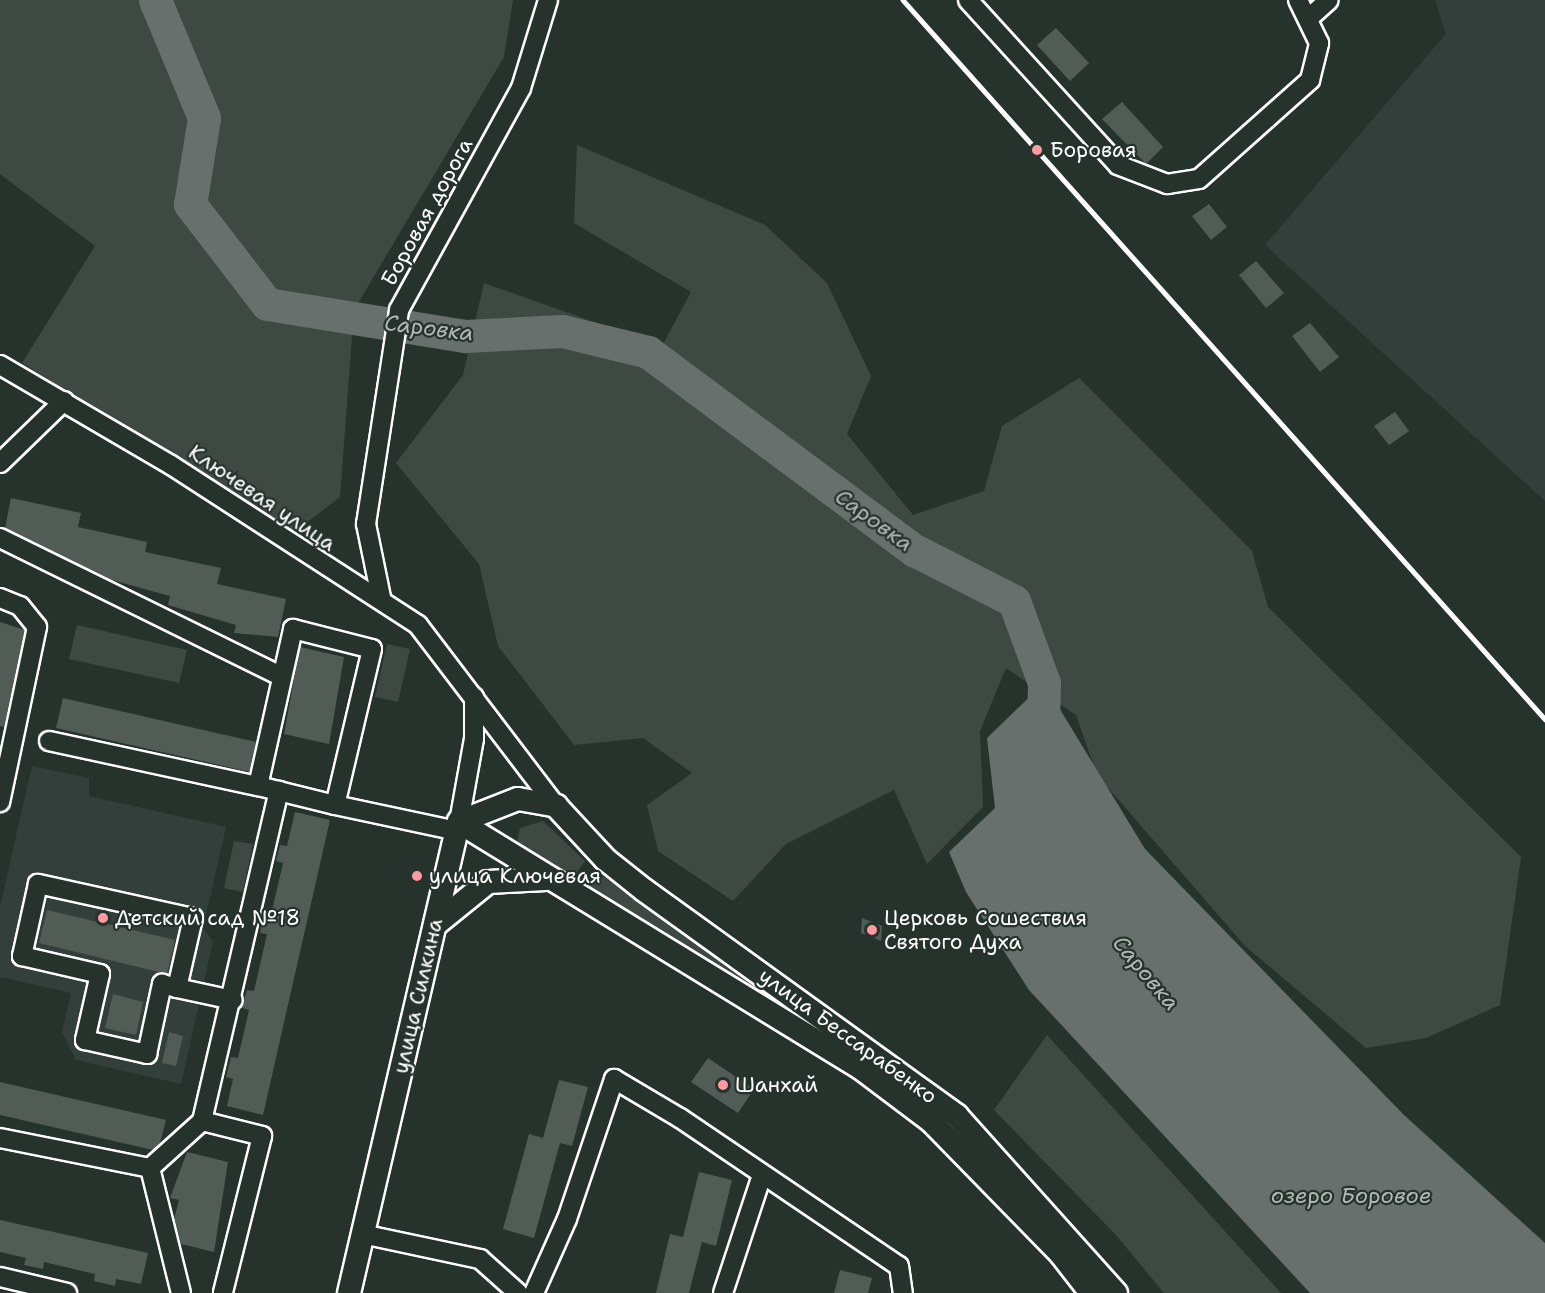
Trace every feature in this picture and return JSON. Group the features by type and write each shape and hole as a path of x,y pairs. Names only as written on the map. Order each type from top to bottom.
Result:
{"main road":[{"path":"458,826 518,799 556,806"},
{"name":"улица Бессарабенко","path":"556,806 605,859 644,890 957,1116 1116,1293"},
{"name":"улица Бессарабенко","path":"458,826 802,1027 923,1114 1060,1253 1091,1293"},
{"name":"улица Силкина","path":"349,1293 458,826"},
{"name":"улица Бессарабенко","path":"435,925 488,882 520,876 548,880"}],"street":[{"name":"Боровая дорога","path":"381,597 366,524 387,370 399,310 521,88 548,0"},
{"path":"968,0 1118,165 1167,184 1199,179 1310,80 1319,43 1310,17 1298,0"},
{"path":"1310,17 1329,0"},
{"name":"Ключевая улица","path":"0,365 171,465 328,569 381,597 437,644 474,697"},
{"path":"0,463 64,401"},
{"path":"0,538 281,676"},
{"path":"0,598 20,606 37,627 0,801"},
{"path":"258,786 293,629 372,649 335,805"},
{"name":"улица Бессарабенко","path":"474,697 556,806"},
{"name":"улица Силкина","path":"458,826 474,739 474,697"},
{"path":"49,741 335,805 458,826"},
{"path":"150,1168 202,1121 233,1000 279,791"},
{"path":"177,988 193,918 38,884 21,956 100,974 85,1040 147,1054 162,984 177,988 233,1000"},
{"path":"362,1234 480,1258 521,1293 567,1219 614,1080 899,1266 903,1293"},
{"path":"202,1121 262,1136 223,1293"},
{"path":"0,1138 150,1168"},
{"path":"150,1168 181,1293"},
{"path":"723,1293 762,1175"},
{"path":"0,1277 67,1293"}],"shaded area":[{"path":"0,0 513,0 504,57 354,310 340,497 292,534 22,363 95,246 0,174"},
{"path":"1435,0 1545,0 1545,501 1265,245 1446,34"},
{"path":"577,145 765,225 827,283 871,376 847,434 913,515 984,491 1002,426 1079,378 1252,551 1268,607 1521,857 1500,1005 1426,1038 1366,1048 1245,946 1097,775 1076,715 1006,668 980,731 983,807 927,864 894,790 786,844 733,901 658,851 647,805 692,773 643,738 574,745 498,646 479,564 396,463 463,375 484,283 662,346 691,292 574,223"},
{"path":"77,625 187,650 179,683 69,659"},
{"path":"387,644 410,649 398,702 375,697"},
{"name":"Детский сад №18","path":"32,766 89,778 89,796 226,827 203,928 213,941 181,1084 76,1060 62,1032 71,993 0,977 0,907"},
{"path":"543,821 585,861 569,884 516,846 520,828"},
{"path":"234,841 253,844 243,892 224,888"},
{"path":"597,873 667,916 861,1059 584,893"},
{"path":"1047,1035 1281,1293 1164,1293 1116,1235 994,1110"}],"water":[{"name":"озеро Боровое","path":"1044,683 1145,849 1404,1115 1545,1243 1545,1293 1310,1293 1029,990 966,892 949,852 995,808 987,738"}],"building":[{"path":"1056,28 1089,63 1070,81 1037,45"},
{"path":"1122,102 1163,147 1146,164 1102,119"},
{"path":"1209,204 1227,227 1211,240 1192,216"},
{"path":"1256,261 1284,293 1266,308 1239,275"},
{"path":"1310,323 1339,357 1320,372 1292,336"},
{"path":"1395,412 1409,431 1389,445 1374,426"},
{"path":"11,498 81,513 78,527 147,542 145,552 221,568 217,584 286,599 278,637 234,633 236,625 168,605 170,596 112,580 5,528"},
{"path":"0,622 25,630 4,727 0,726"},
{"path":"300,647 344,657 329,744 284,734"},
{"path":"63,698 256,742 250,772 56,728"},
{"path":"295,812 330,820 263,1115 227,1106 233,1079 226,1077 231,1057 238,1058 249,1010 242,1008 247,990 254,991 267,934 260,933 264,914 271,915 283,863 276,861 280,845 287,846"},
{"path":"47,910 175,940 167,974 39,943"},
{"path":"862,918 882,926 881,941 861,933"},
{"path":"113,994 143,1002 136,1035 105,1028"},
{"path":"169,1032 183,1036 176,1066 162,1063"},
{"name":"Шанхай","path":"708,1058 754,1089 738,1113 691,1082"},
{"path":"559,1080 588,1087 572,1146 560,1143 534,1238 503,1229 529,1134 543,1138"},
{"path":"0,1082 166,1120 160,1143 153,1150 0,1115"},
{"path":"187,1152 228,1162 214,1252 181,1244 174,1219 179,1200 170,1198"},
{"path":"699,1172 732,1180 716,1246 702,1242 689,1293 656,1293 670,1234 683,1237"},
{"path":"0,1220 148,1253 141,1284 116,1279 115,1286 94,1281 95,1274 44,1262 43,1269 24,1265 26,1258 0,1252"},
{"path":"840,1270 872,1278 868,1293 834,1293"}],"waterway":[{"name":"Саровка","path":"155,0 204,118 190,204 267,304 465,336 562,331 648,352 914,550 1014,601 1044,683 1043,728"}],"railway":[{"path":"903,0 1545,719"}],"place":[{"name":"Боровая","path":"1037,150"},
{"name":"улица Ключевая","path":"417,876"},
{"name":"Детский сад №18","path":"103,918"},
{"name":"Церковь Сошествия Святого Духа","path":"872,930"},
{"name":"Шанхай","path":"723,1085"}]}
